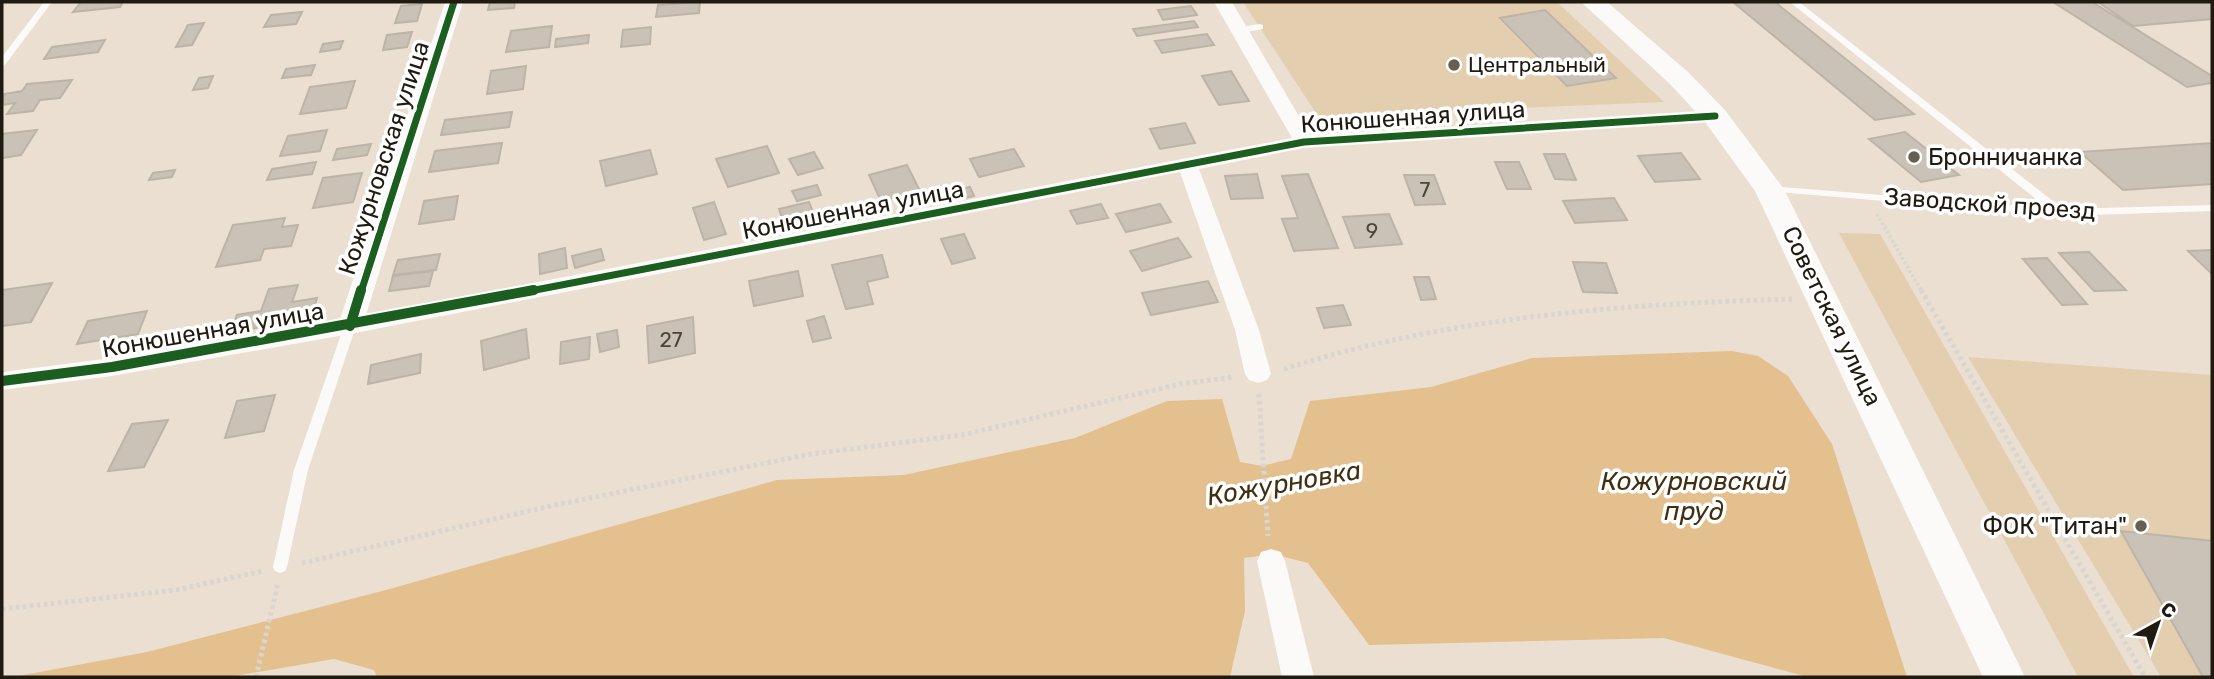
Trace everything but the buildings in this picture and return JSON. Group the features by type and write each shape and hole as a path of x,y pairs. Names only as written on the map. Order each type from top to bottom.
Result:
{"main road":[{"name":"Советская улица","path":"1593,2 1679,78 1715,116 1769,189 1825,300 2004,677"}],"street":[{"name":"Кожурновская улица","path":"350,327 454,2"},
{"path":"1223,2 1250,29 1304,142"},
{"name":"Конюшенная улица","path":"2,381 112,367 350,327 1304,142 1715,116"},
{"path":"1188,166 1247,330 1258,374"},
{"path":"1270,561 1298,677"}],"lane":[{"path":"2,63 48,2"},
{"path":"1794,2 2061,213"},
{"name":"Заводской проезд","path":"1769,189 2061,213 2212,208"},
{"path":"280,568 300,470 350,327"}],"path":[{"path":"1866,196 2145,677"},
{"path":"2,609 176,590 555,505 811,454 962,435 1180,384 1258,374 1344,350 1484,323 1667,303 1758,298 1825,300"},
{"path":"1258,374 1261,459 1270,561"},
{"path":"256,677 274,609 280,568"}],"shaded area":[{"name":"Центральный","path":"1243,2 1557,2 1664,102 1318,116"},
{"path":"1839,233 1880,234 2134,677 2078,677"},
{"name":"ФОК \"Титан\"","path":"1968,357 2212,375 2212,677 2161,677"}],"water":[{"name":"Кожурновский пруд","path":"1732,351 1758,356 1788,376 1832,444 1907,677 1808,677 1664,638 1369,645 1308,563 1273,554 1244,558 1245,611 1230,677 377,677 374,670 334,659 229,677 13,677 147,652 386,590 777,480 904,475 1075,438 1167,401 1222,399 1240,462 1262,466 1291,459 1310,401 1431,387 1532,358"}],"cycle path":[{"path":"350,326 454,2"},
{"path":"2,381 112,367 350,326 1304,142 1715,116"}],"place":[{"name":"Центральный","path":"1454,65"},
{"name":"Бронничанка","path":"1914,157"},
{"name":"ФОК \"Титан\"","path":"2141,526"}],"water label":[{"name":"Кожурновка","path":"1284,483"}]}
